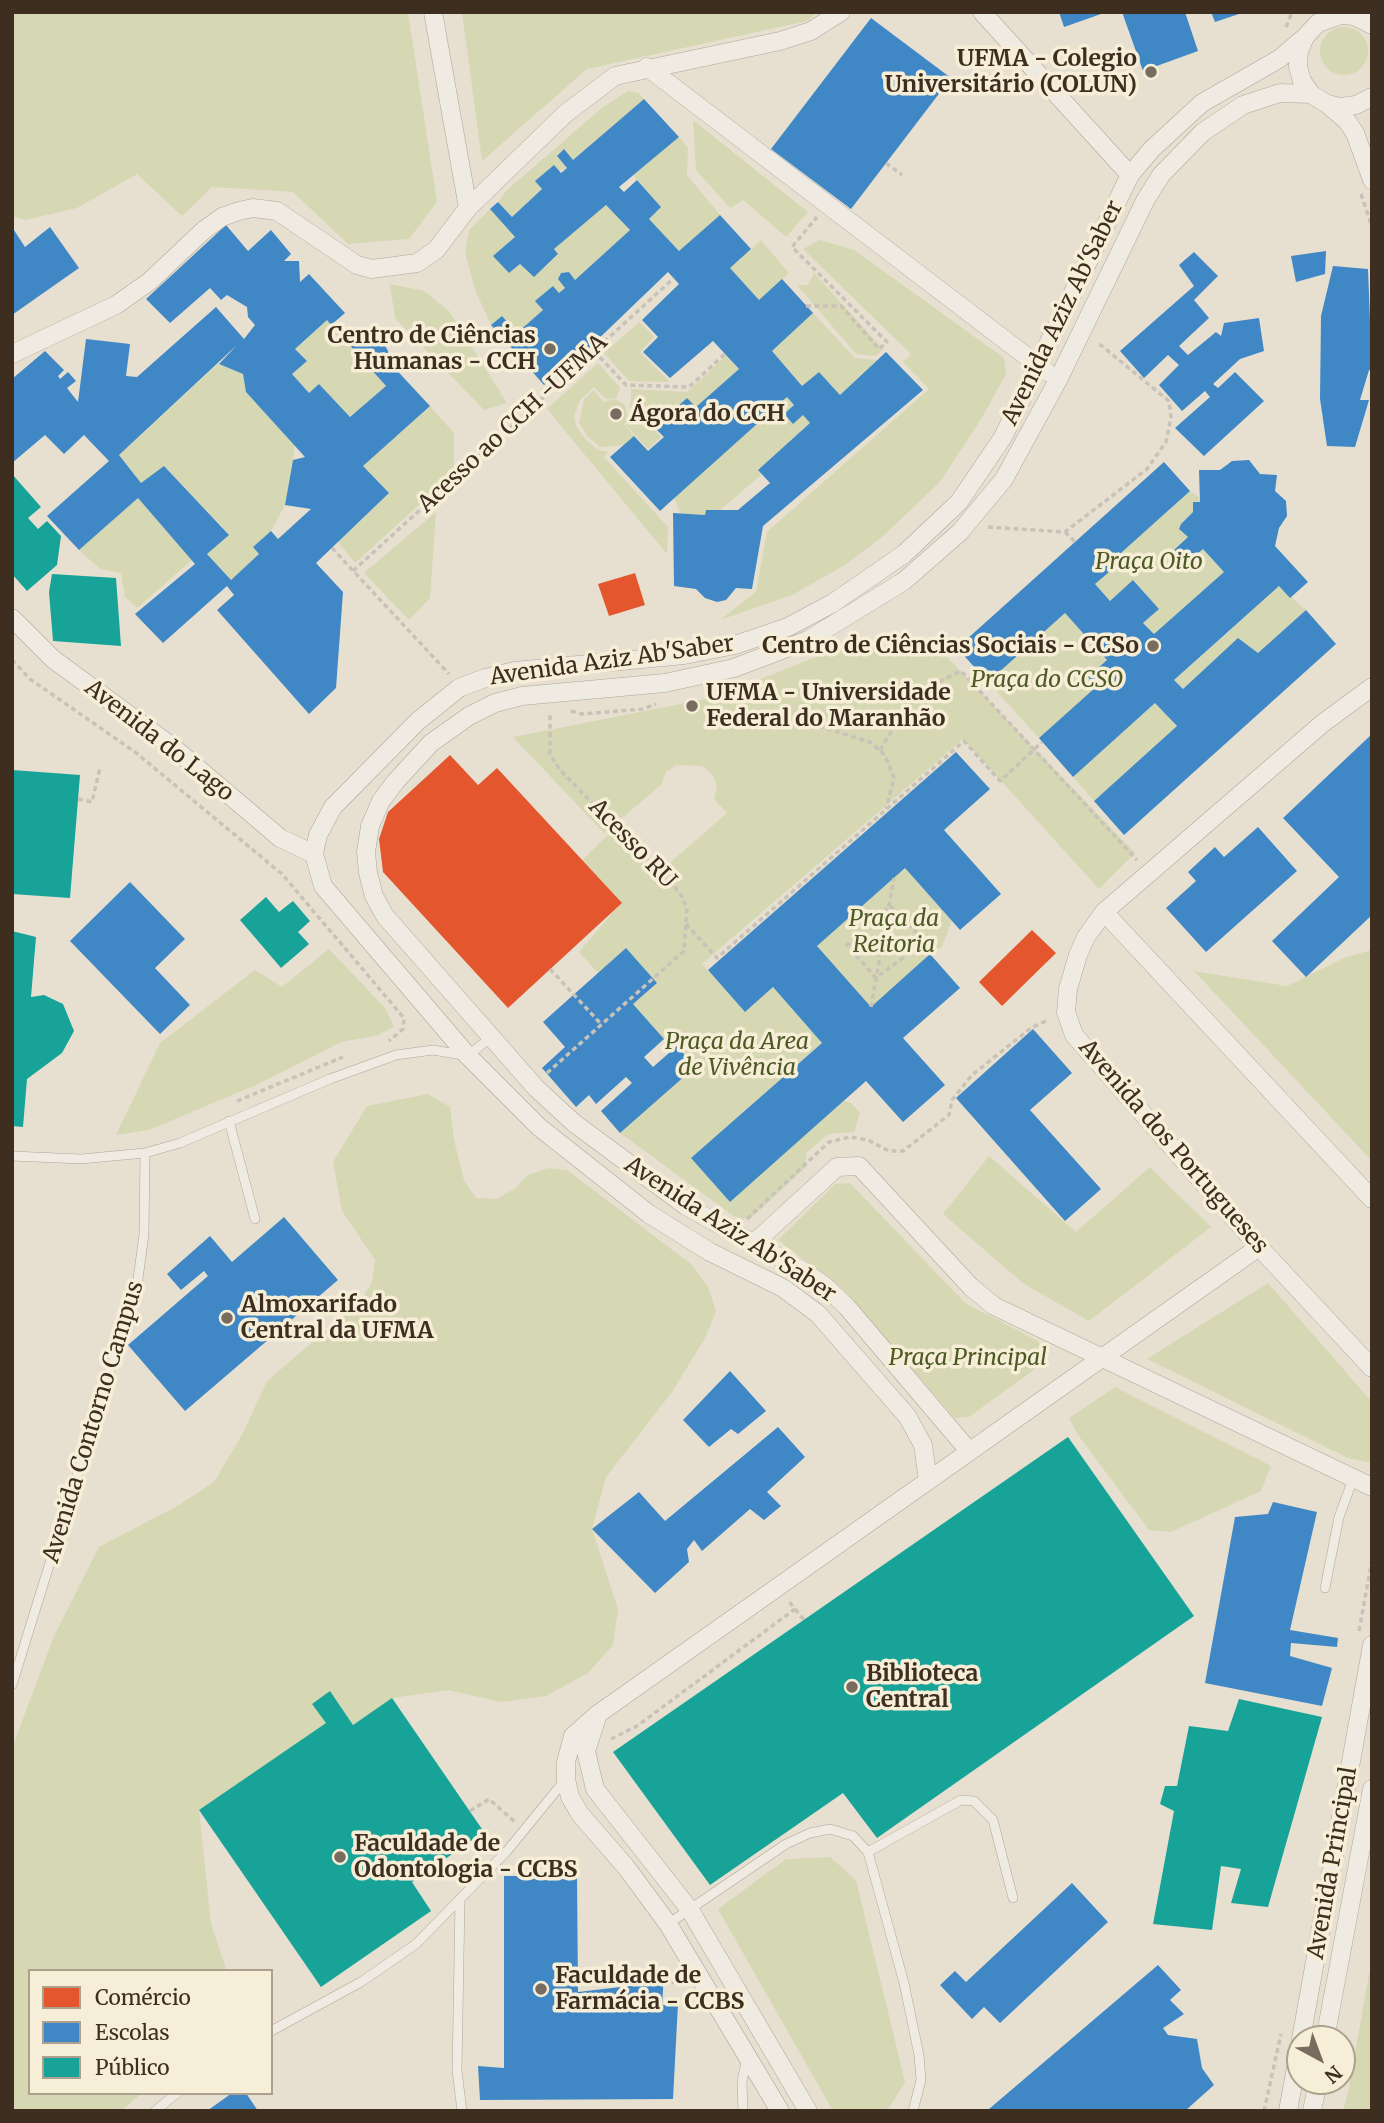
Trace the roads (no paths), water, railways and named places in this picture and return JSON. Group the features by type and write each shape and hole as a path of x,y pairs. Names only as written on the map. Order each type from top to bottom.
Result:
{"street":[{"path":"433,12 468,208"},
{"path":"12,354 116,306 150,281 204,230 222,217 239,211 253,208 277,211 344,259 372,269 417,262 436,250 468,208 589,92 615,76 647,67 780,41 811,31 841,12"},
{"path":"982,12 1130,175"},
{"path":"1313,12 1299,51 1298,66 1302,81 1311,94 1347,121 1355,134 1372,180"},
{"name":"Avenida Aziz Ab'Saber","path":"928,1481 923,1445 907,1416 831,1326 783,1288 710,1252 649,1214 539,1127 468,1056 323,886 314,854 323,822 333,807 418,721 459,688 515,671 684,655 735,645 788,627 872,578 930,531 959,502 1003,437 1040,366 1130,175 1152,149 1202,103 1279,59 1329,18 1363,17"},
{"path":"647,67 1058,380"},
{"name":"Avenida Aziz Ab'Saber","path":"969,1451 847,1307 800,1269 686,1206 574,1123 536,1088 385,916 374,896 366,852 370,826 381,801 397,781 448,730 495,703 522,696 664,683 723,671 771,656 842,622 920,568 983,507 1022,448 1145,201 1161,175 1203,132 1243,105 1280,93 1311,94"},
{"path":"1327,104 1356,106 1372,97"},
{"name":"Avenida do Lago","path":"12,618 53,659 174,748 280,838 314,854"},
{"name":"Avenida dos Portugueses","path":"1372,687 1323,723 1104,912 1086,937 1068,989 1066,1012 1074,1035 1259,1247 1372,1368"},
{"path":"1104,912 1372,1199"},
{"path":"753,1244 837,1167 859,1166 982,1297 994,1306 1372,1487"},
{"path":"780,2111 668,1924 626,1867 580,1814 570,1797 566,1779 573,1736 598,1714 1259,1247"},
{"path":"783,1288 800,1269"},
{"name":"Avenida Principal","path":"1304,2025 1372,1645"},
{"path":"598,1714 589,1732 586,1751 594,1789 690,1910 808,2111"},
{"name":"Avenida Principal","path":"1328,2025 1372,1789"}],"lane":[{"path":"12,1156 81,1159 145,1153 180,1143 396,1055 433,1050 468,1056 491,1037"},
{"path":"229,1121 255,1219"},
{"name":"Avenida Contorno Campus","path":"12,1685 138,1279 144,1234 145,1153"},
{"path":"1325,1588 1339,1517 1353,1479"},
{"path":"273,2030 399,1958 460,1900 566,1779"},
{"path":"869,1852 961,1800 974,1801 993,1820 1013,1898"},
{"path":"668,1924 786,1844 810,1833 830,1829 853,1836 869,1852 904,1983 919,2056 921,2080 913,2111"},
{"path":"460,1900 457,2071 462,2111"},
{"path":"743,2111 742,2082 747,2055"},
{"path":"155,2111 175,2095"}],"place":[{"name":"UFMA - Colegio Universitário (COLUN)","path":"1151,72"},
{"name":"Centro de Ciências Humanas - CCH","path":"550,349"},
{"name":"Ágora do CCH","path":"616,414"},
{"name":"Centro de Ciências Sociais - CCSo","path":"1153,646"},
{"name":"UFMA - Universidade Federal do Maranhão","path":"692,706"},
{"name":"Almoxarifado Central da UFMA","path":"227,1318"},
{"name":"Biblioteca Central","path":"852,1687"},
{"name":"Faculdade de Odontologia - CCBS","path":"340,1857"},
{"name":"Faculdade de Farmácia - CCBS","path":"541,1989"}],"park label":[{"name":"Praça Oito","path":"1149,562"},
{"name":"Praça do CCSO","path":"1047,680"},
{"name":"Praça da Reitoria","path":"894,932"},
{"name":"Praça da Area de Vivência","path":"737,1055"},
{"name":"Praça Principal","path":"968,1358"}]}
